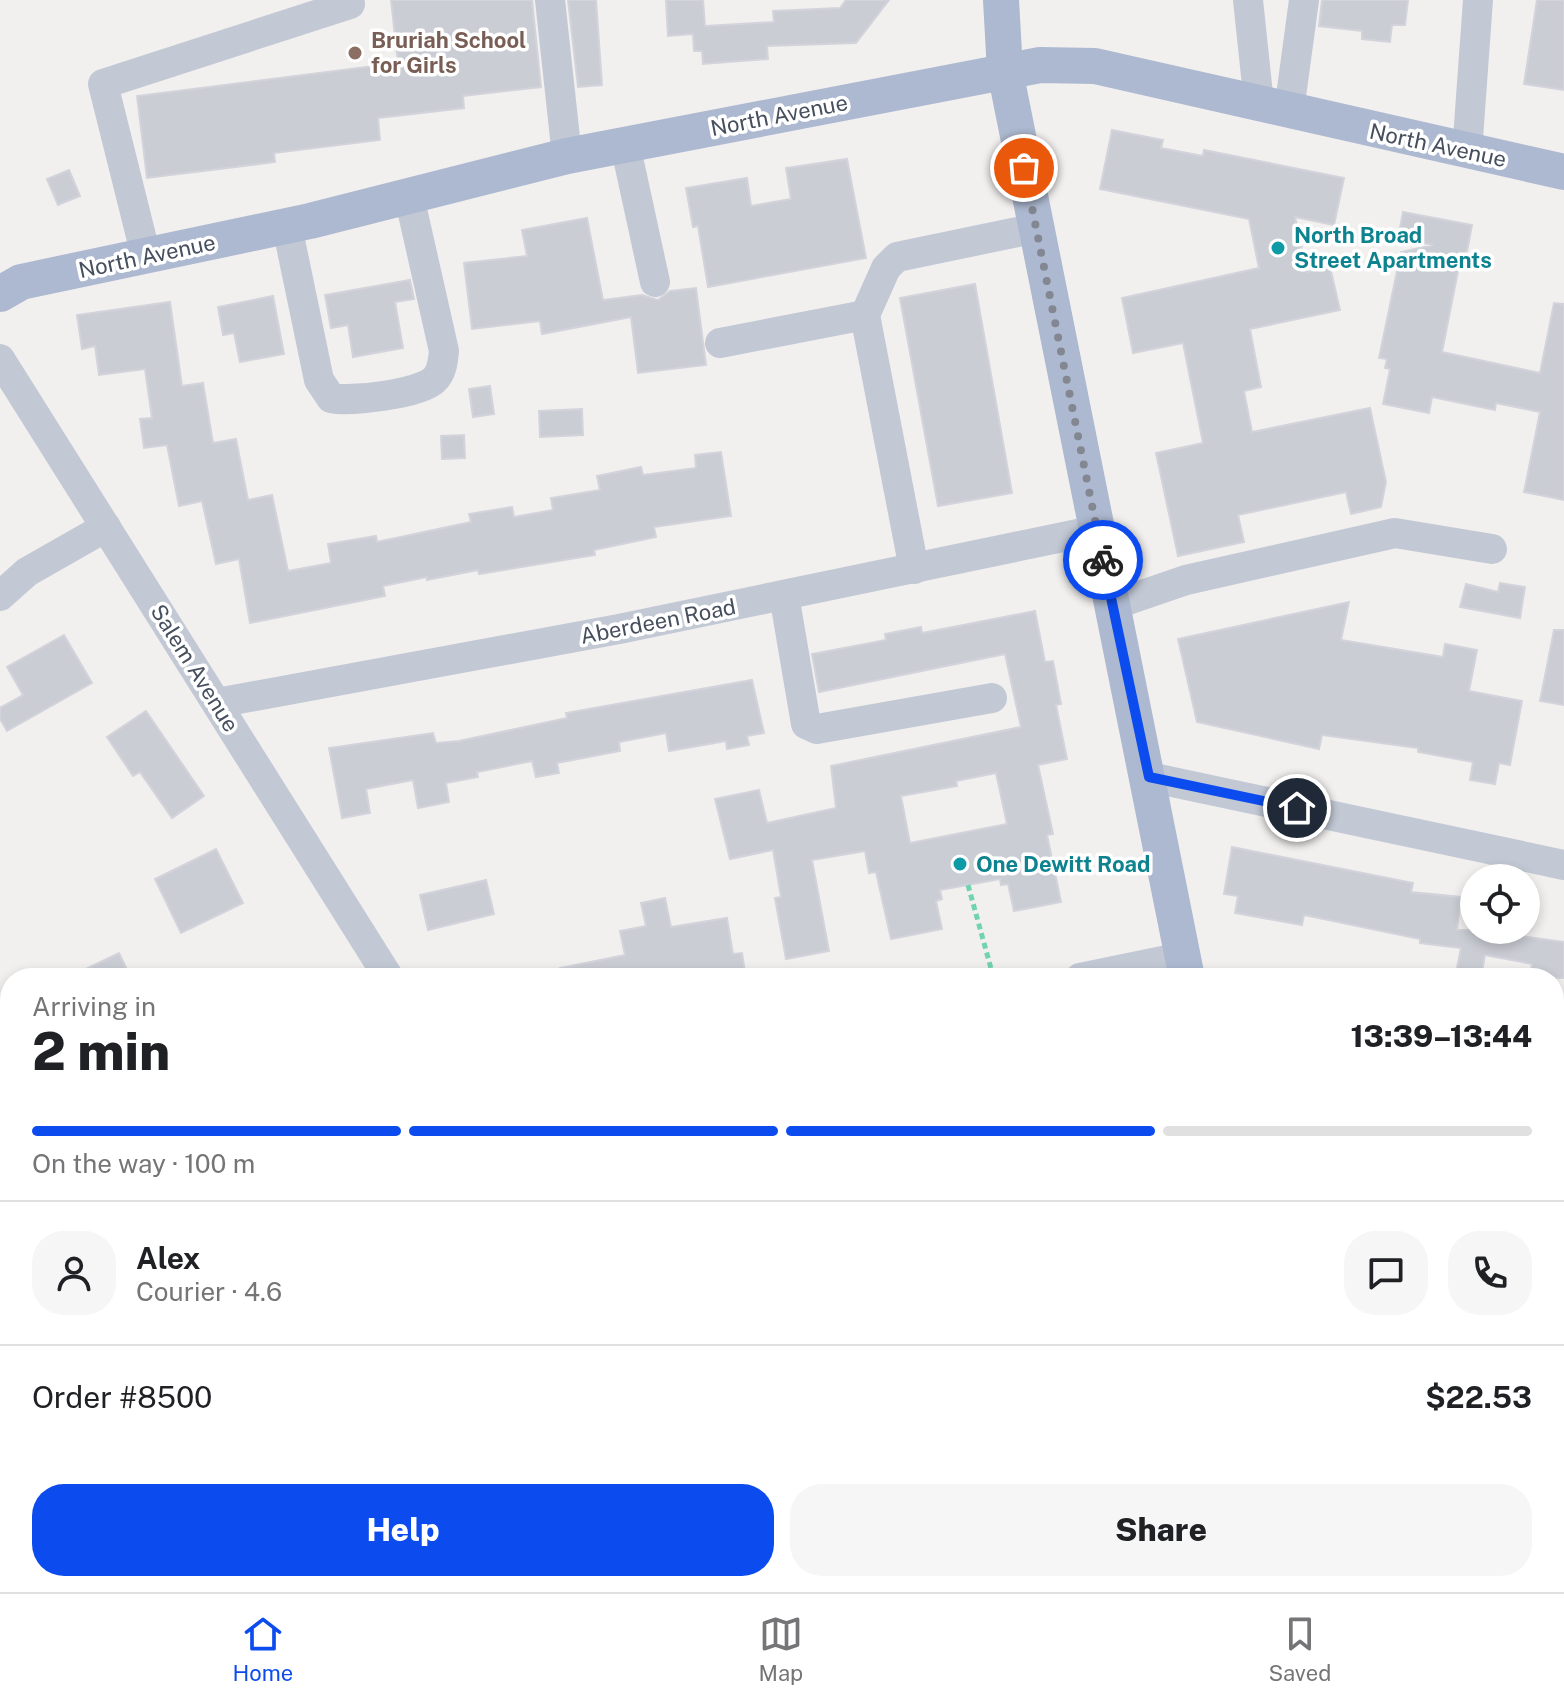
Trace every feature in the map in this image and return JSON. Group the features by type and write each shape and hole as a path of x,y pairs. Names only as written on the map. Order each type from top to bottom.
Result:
{"main road":[{"path":"1001,0 1005,71 1149,777 1184,967"},
{"name":"North Avenue","path":"0,294 21,282 287,226 567,156 1040,65 1095,66 1564,172"}],"street":[{"path":"550,0 567,156"},
{"path":"1274,108 1304,0"},
{"path":"1467,152 1478,0"},
{"path":"146,256 103,84 350,2"},
{"path":"1257,4 1274,108"},
{"path":"625,144 655,282"},
{"path":"287,226 319,380 331,398 347,401 421,387 434,380 441,369 444,351 409,196"},
{"path":"914,569 865,315 886,268 897,257 1037,228"},
{"path":"720,343 865,315"},
{"name":"Salem Avenue","path":"0,359 383,968"},
{"path":"0,596 27,572 106,527"},
{"name":"Aberdeen Road","path":"217,703 784,595 1097,530"},
{"path":"1113,605 1186,580 1395,533 1492,549"},
{"path":"784,595 806,724 817,729 992,698"},
{"path":"1149,777 1564,865"}],"path":[{"path":"968,885 991,968"}],"building":[{"path":"391,0 532,0 541,87 463,96 464,108 378,118 380,140 274,153 275,162 147,178 137,96 398,63"},
{"path":"568,0 596,0 602,85 578,87"},
{"path":"666,0 703,0 705,26 774,22 773,11 840,8 846,0 889,0 856,43 767,46 768,59 703,64 702,51 694,51 693,34 668,36"},
{"path":"1322,0 1408,0 1405,25 1392,25 1390,42 1362,39 1362,31 1319,26"},
{"path":"1537,0 1564,0 1564,90 1524,84"},
{"path":"1112,130 1163,140 1161,148 1203,156 1204,150 1344,178 1334,225 1295,217 1307,272 1330,267 1340,310 1250,329 1261,387 1244,391 1252,432 1370,408 1386,482 1381,507 1351,514 1346,492 1238,515 1244,542 1178,556 1156,453 1203,443 1183,343 1133,353 1122,298 1259,268 1249,219 1100,189"},
{"path":"847,159 866,258 708,287 698,226 693,227 686,188 747,178 751,206 791,199 786,168"},
{"path":"69,170 80,196 58,205 47,179"},
{"path":"1403,212 1472,225 1465,262 1460,261 1442,352 1540,373 1554,303 1564,304 1564,500 1524,492 1540,412 1496,403 1495,410 1432,397 1429,413 1383,404 1390,369 1385,368 1387,359 1379,358 1401,252 1433,245 1398,238"},
{"path":"587,218 603,300 642,295 658,300 670,291 696,288 706,365 638,373 631,317 542,334 540,321 472,329 464,263 527,256 522,230"},
{"path":"410,280 414,299 395,302 403,348 353,357 348,325 331,328 325,295"},
{"path":"975,284 1012,493 938,506 900,298"},
{"path":"273,296 284,354 240,362 234,333 223,335 218,307"},
{"path":"170,302 182,386 203,383 213,443 236,439 248,500 272,495 288,571 331,563 328,544 376,536 377,542 471,522 469,514 512,507 514,517 553,510 551,498 600,490 597,476 641,467 643,475 696,468 695,455 721,452 731,516 654,527 656,537 594,550 595,555 479,574 478,570 427,580 427,577 383,586 385,596 250,623 239,559 216,564 202,501 179,506 167,445 144,448 140,419 152,418 145,369 99,375 95,346 82,349 77,315"},
{"path":"490,386 494,414 473,417 469,389"},
{"path":"582,409 583,435 540,437 539,411"},
{"path":"464,435 465,458 442,459 441,436"},
{"path":"1500,583 1525,587 1520,618 1460,607 1466,584 1498,592"},
{"path":"1349,602 1341,640 1443,657 1445,644 1477,650 1469,691 1522,701 1510,765 1499,763 1495,784 1470,780 1473,762 1418,752 1418,748 1322,735 1319,749 1197,722 1178,639"},
{"path":"1035,611 1045,662 1053,661 1061,704 1056,705 1067,759 1038,765 1053,834 1047,835 1061,902 1014,911 1008,884 1001,885 1000,879 940,890 942,899 936,901 942,929 891,939 876,872 869,873 865,851 812,860 829,951 786,959 775,898 781,897 773,850 730,859 715,799 759,790 767,823 836,808 831,766 1021,727 1005,654 819,692 812,654 886,640 885,634 921,627 922,633","holes":["996,773 1007,824 910,843 901,796 957,786 956,781"]},
{"path":"1554,630 1564,630 1564,705 1540,701"},
{"path":"64,635 92,683 7,731 0,719 0,708 23,695 7,667"},
{"path":"752,680 764,733 747,736 749,745 727,749 726,741 669,751 666,733 619,742 620,751 557,763 559,773 536,777 532,761 477,772 478,777 446,783 449,802 418,808 413,780 366,789 370,813 342,818 329,748 433,733 436,743 459,741 567,718 566,713"},
{"path":"146,711 204,796 172,818 140,772 133,776 107,737"},
{"path":"1232,847 1413,883 1411,892 1460,897 1457,930 1460,930 1460,944 1540,944 1540,939 1564,942 1564,968 1531,968 1532,964 1485,955 1483,968 1457,968 1461,948 1420,943 1420,939 1304,915 1302,925 1235,913 1238,896 1224,894"},
{"path":"216,849 243,903 181,933 155,879"},
{"path":"486,880 494,914 428,930 420,895"},
{"path":"665,898 671,927 727,918 733,954 742,953 744,968 560,968 625,955 620,931 646,926 641,903"},
{"path":"119,953 126,968 88,968"}],"way so far":[{"path":"1024,168 1103,560"}],"place":[{"name":"Bruriah School for Girls","path":"355,53"},
{"name":"North Broad Street Apartments","path":"1278,248"},
{"name":"One Dewitt Road","path":"960,864"}],"route":[{"path":"1103,560 1149,777 1297,808"}]}
